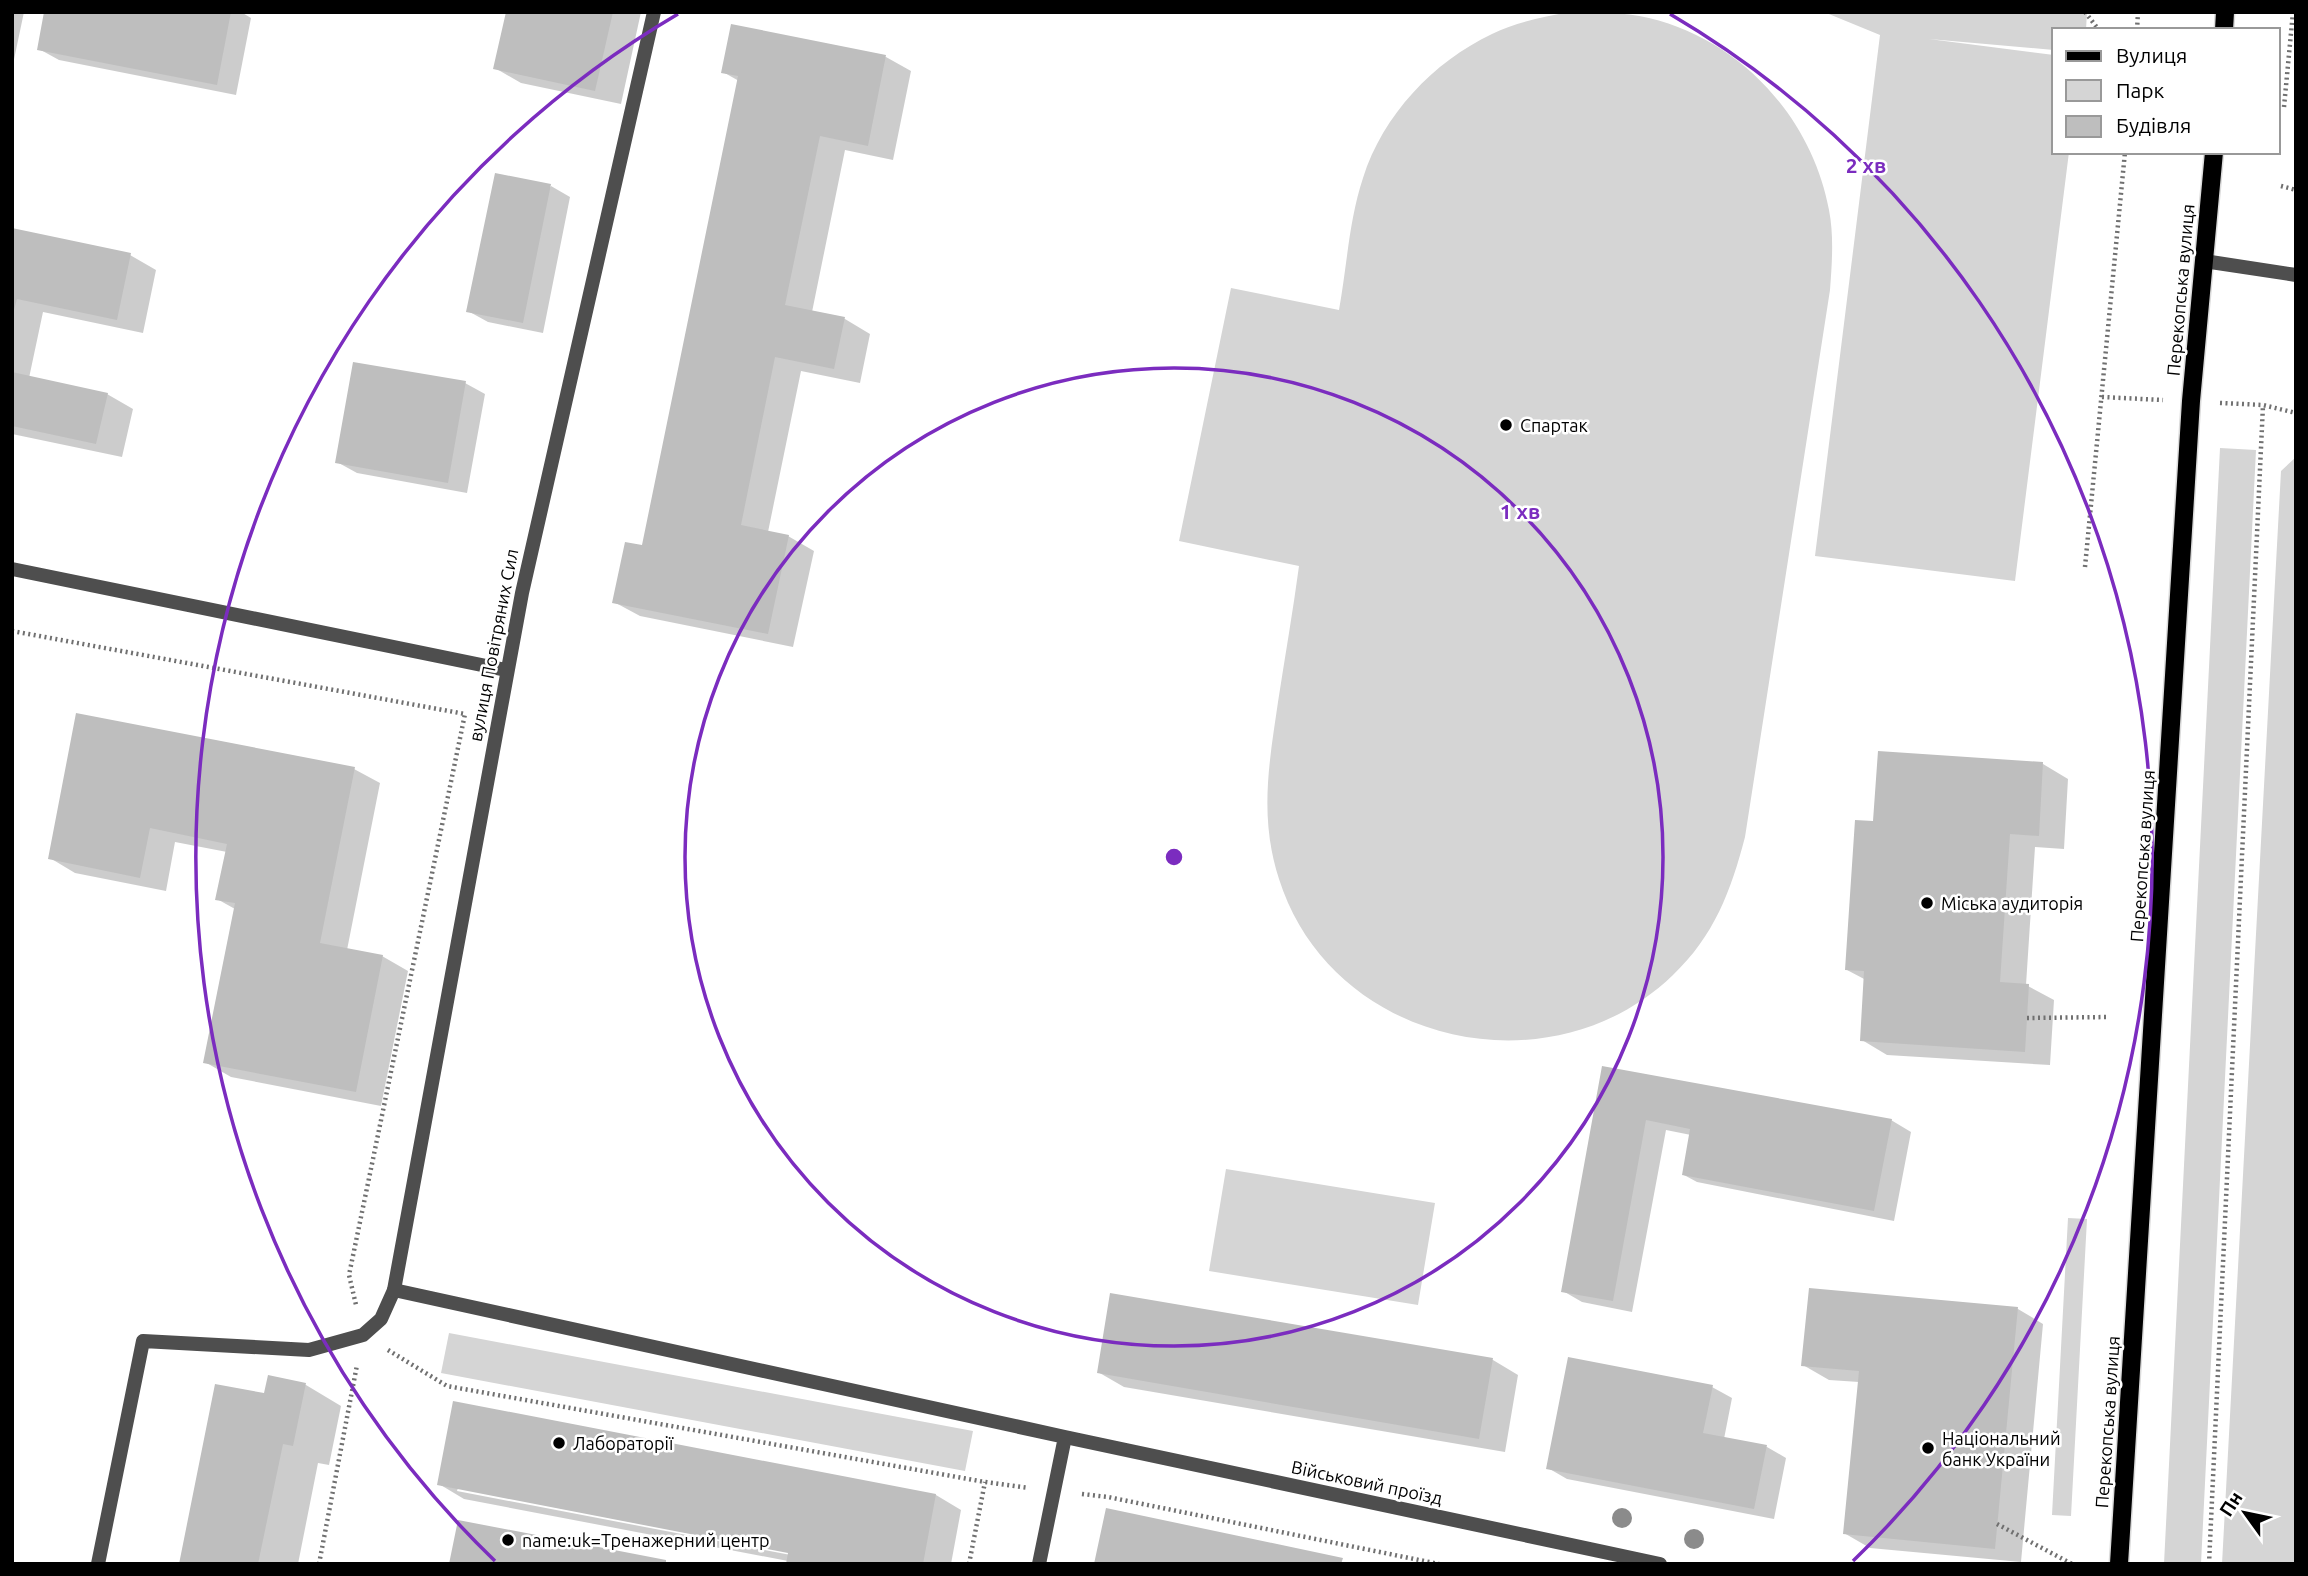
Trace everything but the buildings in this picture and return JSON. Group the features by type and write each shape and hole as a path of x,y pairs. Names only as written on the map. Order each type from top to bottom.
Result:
{"main road":[{"name":"Перекопська вулиця","path":"2119,1564 2190,411 2214,154"}],"street":[{"name":"вулиця Повітряних Сил","path":"363,1335 381,1319 394,1290 506,670 654,12"},
{"path":"2204,261 2296,275"},
{"path":"12,569 506,670"},
{"name":"Військовий проїзд","path":"394,1290 1660,1564"},
{"path":"99,1564 142,1341 309,1350 363,1335"},
{"path":"1039,1564 1065,1437"}],"path":[{"path":"2085,12 2097,28"},
{"path":"2284,107 2293,12"},
{"path":"2085,567 2125,154"},
{"path":"2281,186 2296,190"},
{"path":"2209,1564 2263,405 2296,413"},
{"path":"12,631 465,714 349,1275 363,1335 319,1564"},
{"path":"2027,1018 2109,1017"},
{"path":"363,1335 447,1386 985,1482 1108,1497 1439,1564"},
{"path":"969,1564 985,1482"},
{"path":"1997,1524 2071,1564"}],"green space":[{"name":"Спартак","path":"1569,12 1599,12 1649,18 1682,29 1714,44 1742,64 1767,88 1789,115 1807,144 1820,176 1831,220 1830,290 1745,837 1727,894 1700,945 1687,960 1673,975 1623,1012 1567,1033 1508,1040 1449,1034 1394,1013 1345,980 1306,935 1279,879 1269,834 1268,812 1272,747 1299,566 1179,541 1231,288 1339,310 1358,194 1372,155 1397,112 1431,75 1470,46 1510,26"},
{"path":"1824,12 2087,12 2086,28 2052,28 2052,50 1929,39 2052,55 2052,154 2069,154 2015,581 1815,556 1880,35"},
{"path":"2220,448 2256,450 2201,1564 2164,1564"},
{"path":"2296,457 2296,1564 2222,1564 2281,471"},
{"path":"1226,1169 1435,1203 1418,1305 1209,1271"},
{"path":"2068,1218 2087,1219 2071,1516 2052,1515"},
{"path":"449,1333 973,1431 965,1471 441,1373"}],"place":[{"name":"Спартак","path":"1506,425"},
{"name":"Міська аудиторія","path":"1927,903"},
{"name":"Лабораторії","path":"559,1443"},
{"name":"Національний банк України","path":"1928,1448"},
{"name":"name:uk=Тренажерний центр","path":"508,1540"}]}
